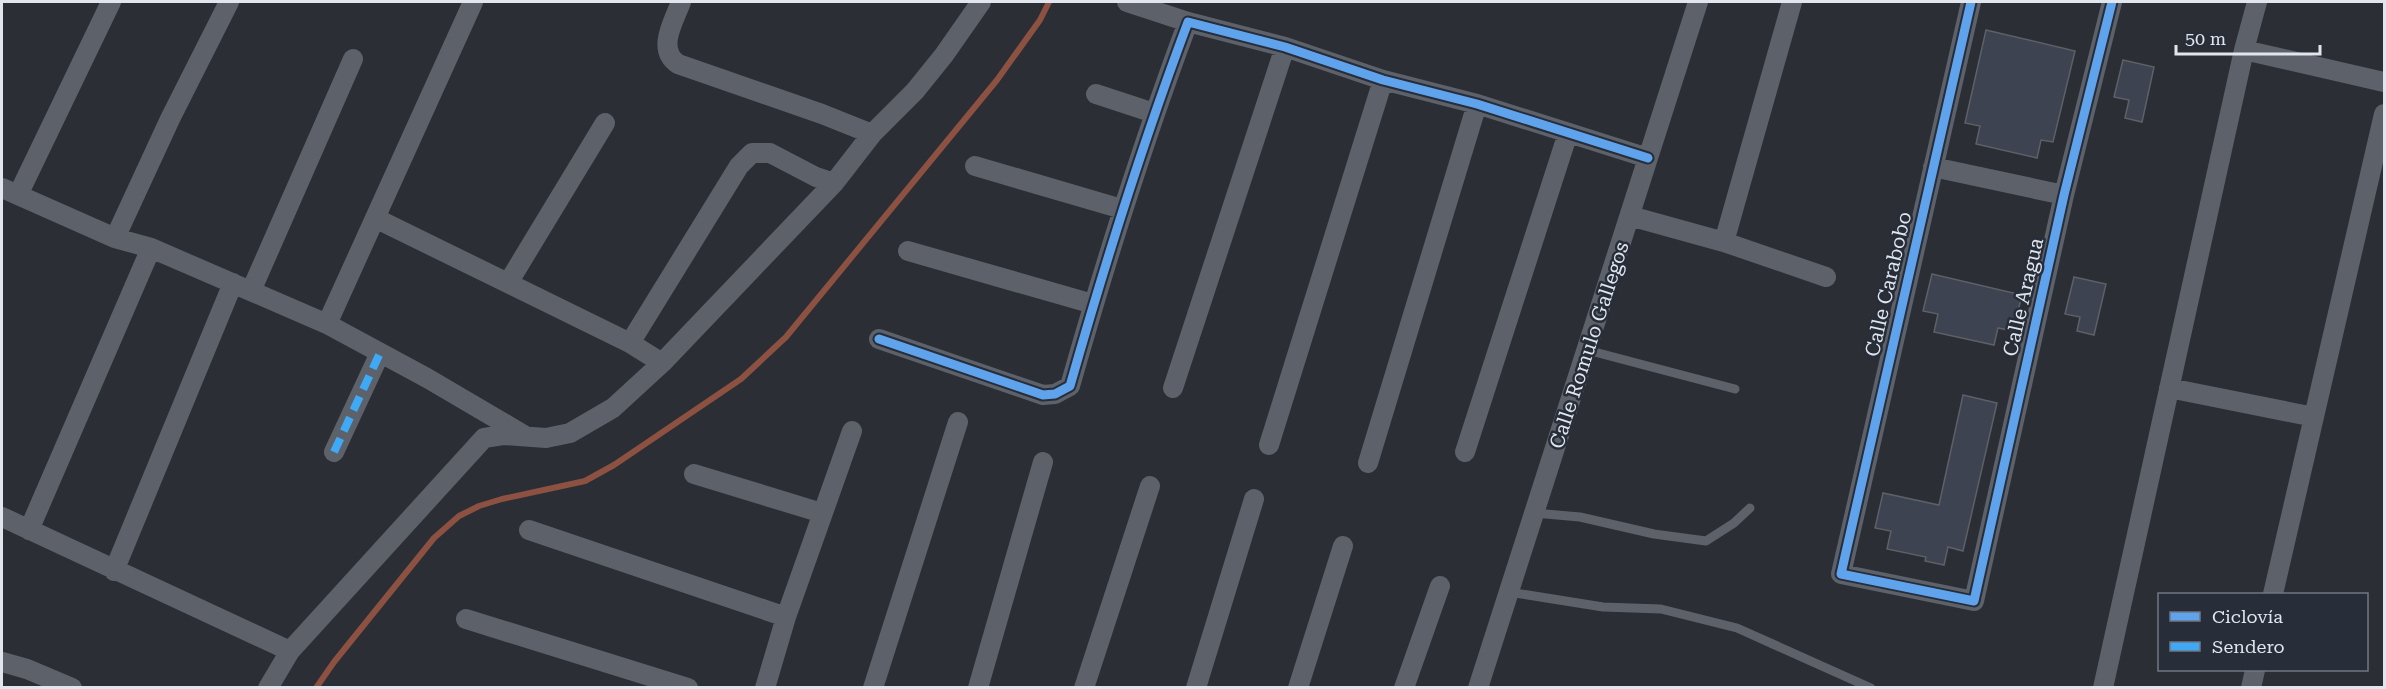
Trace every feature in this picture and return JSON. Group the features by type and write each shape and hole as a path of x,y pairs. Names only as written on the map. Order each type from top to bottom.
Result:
{"street":[{"path":"111,2 10,191 115,238 151,248 327,324 529,438"},
{"path":"115,238 170,119 229,2"},
{"path":"327,324 472,2"},
{"path":"681,2 667,43 667,49 673,60 872,134"},
{"path":"268,687 290,651 484,438 503,435 546,438 570,433 613,408 662,363 834,183 872,134 915,91 944,55 981,2"},
{"path":"1127,2 1188,22 1285,47 1383,80 1477,104 1648,158"},
{"name":"Calle Romulo Gallegos","path":"1478,687 1698,2"},
{"path":"1724,242 1792,2"},
{"name":"Calle Carabobo","path":"1971,2 1841,574 1974,601"},
{"name":"Calle Aragua","path":"1974,601 2064,195 2112,2"},
{"path":"2103,687 2244,50 2257,2"},
{"path":"879,339 1042,395 1055,394 1070,386 1122,209 1188,22"},
{"path":"1173,388 1285,47"},
{"path":"2244,50 2385,82"},
{"path":"114,571 242,287 353,58"},
{"path":"1269,445 1383,80"},
{"path":"1096,94 1154,113"},
{"path":"1368,463 1477,104"},
{"path":"2272,593 2385,114"},
{"path":"508,284 605,123"},
{"path":"1465,452 1568,133"},
{"path":"630,344 739,166 752,153 770,153 816,177 834,183"},
{"path":"975,166 1122,209"},
{"path":"1933,167 2064,195"},
{"path":"1630,216 1724,242 1826,277"},
{"path":"375,218 630,344 662,363"},
{"path":"29,530 151,248"},
{"path":"908,251 1093,304"},
{"path":"334,452 380,353"},
{"path":"2169,388 2314,417"},
{"path":"873,687 958,422"},
{"path":"765,687 786,617 852,431"},
{"path":"978,687 1043,462"},
{"path":"694,474 822,513"},
{"path":"1084,687 1150,486"},
{"path":"1196,687 1254,499"},
{"path":"2,517 290,651"},
{"path":"529,531 786,617"},
{"path":"1298,687 1343,546"},
{"path":"1404,687 1440,586"},
{"path":"466,619 688,687"},
{"path":"2,662 27,669 72,687"},
{"path":"2251,687 2255,671"}],"lane":[{"path":"1587,350 1735,389"},
{"path":"1534,513 1580,517 1654,534 1706,541 1734,523 1750,508"},
{"path":"1509,592 1603,607 1661,609 1737,628 1871,687"}],"building":[{"path":"1986,30 2075,51 2053,142 2041,140 2037,158 1976,144 1980,126 1965,123"},
{"path":"2123,60 2154,67 2142,122 2125,118 2129,100 2114,97"},
{"path":"1932,274 2022,295 2013,331 1998,328 1994,345 1934,332 1938,314 1923,311"},
{"path":"2074,277 2106,284 2094,335 2077,331 2080,317 2065,314"},
{"path":"1963,395 1997,403 1963,551 1948,547 1944,565 1925,561 1926,557 1887,549 1891,531 1875,528 1883,493 1939,505"}],"waterway":[{"path":"316,688 334,662 434,538 459,516 479,506 502,499 585,481 614,465 741,379 786,337 997,80 1040,20 1049,2"}],"marked path":[{"path":"334,452 380,353"}],"cycle path":[{"path":"1971,2 1841,574 1974,601 2064,195 2112,2"},
{"path":"879,339 1043,395 1055,394 1070,386 1125,203 1188,22 1285,47 1383,80 1477,104 1648,158"}]}
